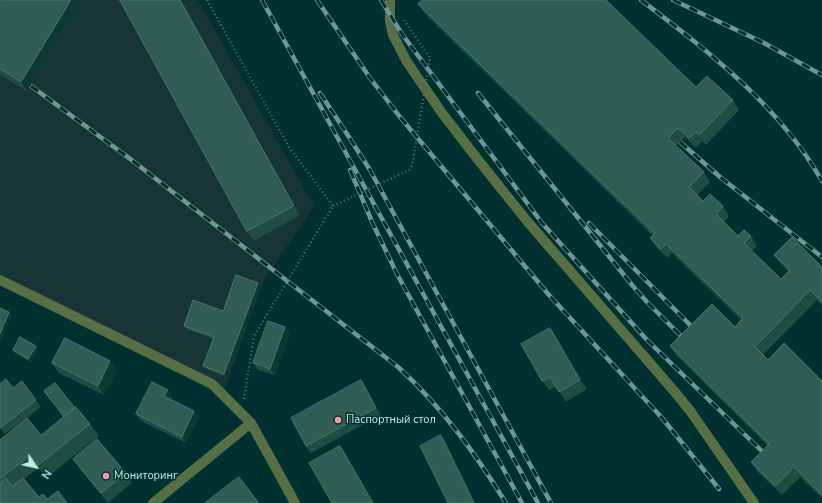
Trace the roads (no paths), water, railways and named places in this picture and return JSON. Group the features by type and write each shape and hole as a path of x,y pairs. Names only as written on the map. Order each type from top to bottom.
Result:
{"street":[{"path":"390,0 390,21 393,35 408,62 442,113 527,221 691,412 754,503"},
{"path":"0,280 212,384 251,423 295,503"},
{"path":"153,503 251,423"}],"railway":[{"path":"262,0 538,503"},
{"path":"317,0 370,78 400,117 549,295 663,419 719,489"},
{"path":"381,0 402,34 542,223 647,340 770,459"},
{"path":"641,0 717,60 764,104 805,154 822,181"},
{"path":"673,0 764,43 822,75"},
{"path":"31,86 129,158 398,367 429,398 457,431 506,503"},
{"path":"320,93 370,170 551,503"},
{"path":"478,93 632,285 689,344"},
{"path":"680,142 720,177 822,257"},
{"path":"350,170 373,224 397,274 522,503"},
{"path":"589,223 699,334"}],"place":[{"name":"Паспортный стол","path":"338,420"},
{"name":"Мониторинг","path":"106,476"}]}
